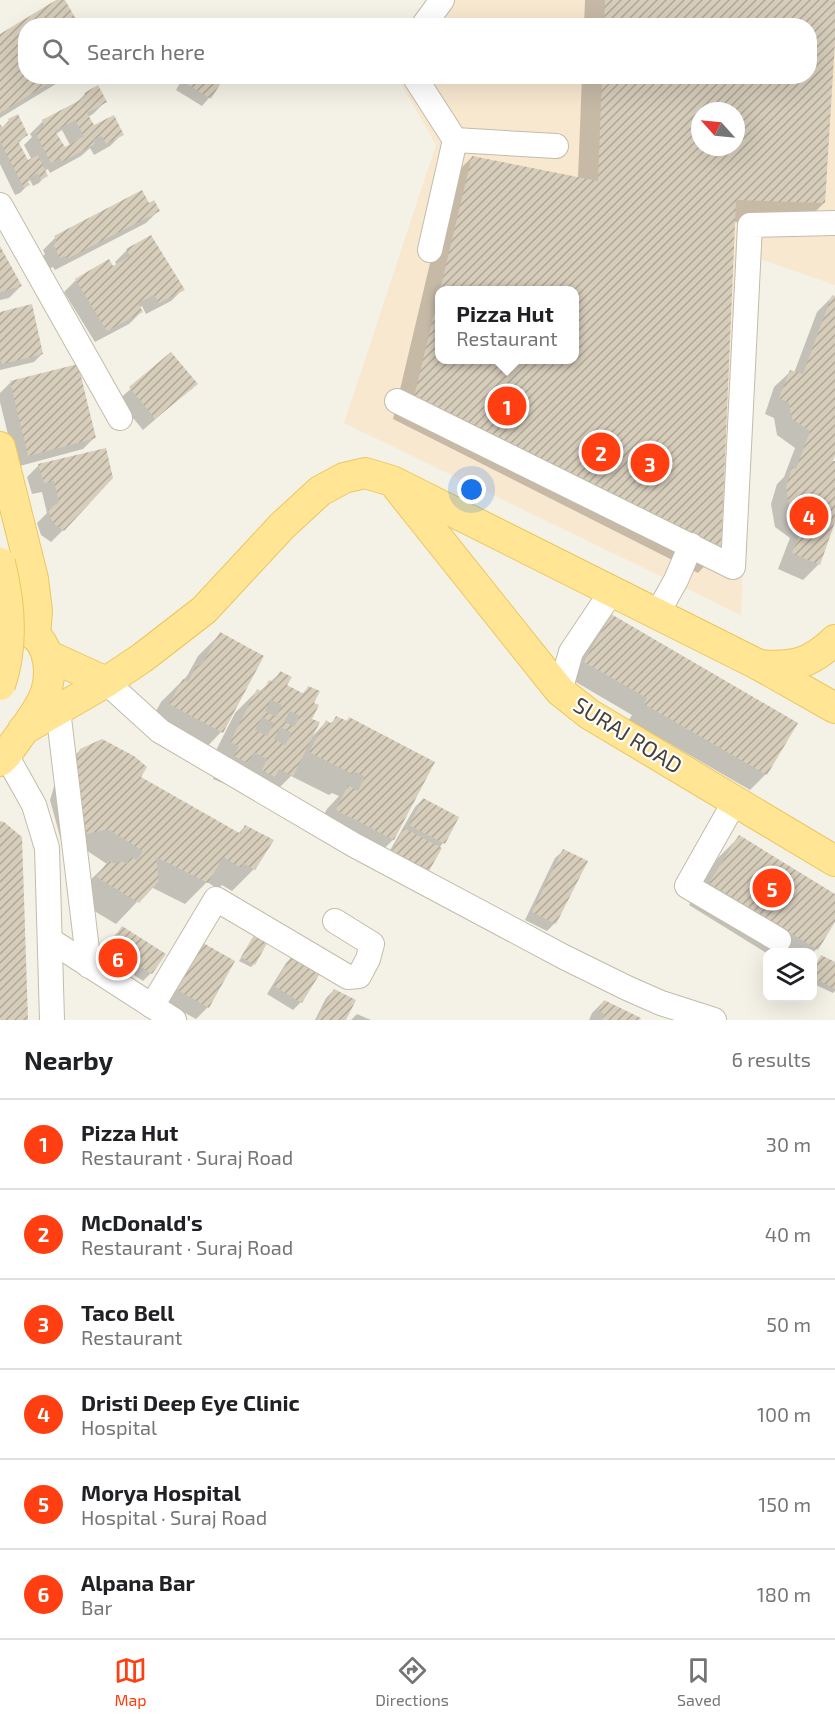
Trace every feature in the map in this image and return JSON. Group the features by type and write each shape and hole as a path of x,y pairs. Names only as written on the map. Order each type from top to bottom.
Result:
{"main road":[{"path":"0,447 33,579 41,645 48,674 46,693 40,706 3,758"},
{"path":"23,730 106,682 142,658 204,610 282,526 320,491 344,478 364,473 392,481 759,665 835,708"},
{"name":"SURAJ ROAD","path":"392,481 560,691 589,714 835,861"},
{"path":"0,562 5,585 9,641 6,667 0,685"},
{"path":"0,630 24,630 41,645 106,682"},
{"path":"759,665 780,667 794,665 820,653 835,640"}],"street":[{"path":"429,18 442,0"},
{"path":"419,84 455,140 430,250"},
{"path":"455,140 556,146"},
{"path":"0,205 120,417"},
{"path":"397,400 733,567 750,225 835,223"},
{"path":"657,614 676,580 691,545"},
{"path":"560,691 571,652 612,591"},
{"path":"106,682 160,731 354,845 564,957 657,1012 714,1020"},
{"path":"58,710 89,966"},
{"path":"3,758 34,805 47,848 52,1020"},
{"path":"735,801 687,886 779,940"},
{"path":"152,1006 216,899 348,976 359,976 368,959 372,944 335,921"},
{"path":"50,940 174,1020"}],"shaded area":[{"path":"428,0 835,0 835,285 757,258 741,615 344,423 436,145 401,84 817,84 817,18 414,18"}],"building":[{"path":"56,0 65,0 75,18 26,18"},
{"path":"605,0 835,0 835,41 825,203 736,200 721,552 414,397 435,310 435,364 579,364 579,286 441,286 472,156 598,181 602,84 817,84 817,18 604,18"},
{"path":"18,23 18,84 48,84 0,113 0,34"},
{"path":"187,84 220,84 211,99"},
{"path":"98,85 107,102 87,113 94,125 114,115 124,135 106,144 102,136 93,140 95,144 62,162 60,158 51,163 35,132 45,126 42,120 86,97 84,93","holes":["75,120 84,136 65,147 55,131"]},
{"path":"18,114 28,135 18,141 28,160 38,155 48,176 41,180 38,173 27,179 30,185 24,188 0,141 0,124 2,127 10,122 8,119"},
{"path":"142,190 149,203 154,200 160,211 67,259 65,256 60,258 53,244 57,242 54,236"},
{"path":"151,235 185,290 159,303 154,295 138,303 143,312 107,331 75,279 109,259 113,266 130,256 126,249"},
{"path":"0,246 22,286 0,292"},
{"path":"832,295 835,296 835,456 833,461 835,461 835,522 820,565 792,553 805,522 790,511 786,487 792,467 796,469 810,431 792,419 789,403 779,398 790,370 803,374"},
{"path":"32,304 43,354 2,364 0,312"},
{"path":"171,352 198,384 155,419 129,387"},
{"path":"78,364 96,438 28,456 10,381"},
{"path":"106,448 113,478 64,531 53,523 48,510 59,502 54,481 44,483 38,464"},
{"path":"611,614 798,723 767,775 644,704 647,698 584,662"},
{"path":"220,632 264,656 223,733 169,704 183,679 188,682 197,664 201,666"},
{"path":"280,671 292,677 287,685 304,694 308,686 320,691 314,703 319,705 312,719 320,722 293,776 279,769 275,777 262,770 267,759 254,752 248,763 234,756 239,746 230,742 257,689 263,692 269,680 274,683","holes":["271,700 282,705 276,717 265,711","290,711 300,716 294,727 284,721","262,717 274,723 267,736 255,730","280,727 292,733 285,745 274,739"]},
{"path":"336,716 347,721 349,717 435,762 394,840 336,810 348,785 358,791 365,777 354,771 352,774 309,752 326,720 332,724"},
{"path":"102,739 134,756 147,767 141,777 241,834 245,825 274,840 255,870 243,863 241,868 223,857 208,883 156,857 159,881 139,903 97,877 108,861 116,864 121,861 127,864 131,857 137,860 143,851 108,829 87,834 72,777 80,749"},
{"path":"423,798 459,817 445,844 409,825"},
{"path":"0,821 22,837 28,1020 0,1020"},
{"path":"404,828 442,848 429,871 392,851"},
{"path":"739,835 835,894 835,922 818,950 709,883"},
{"path":"563,849 588,861 556,924 532,912"},
{"path":"122,926 166,954 152,974 109,945"},
{"path":"257,930 270,938 255,965 241,957"},
{"path":"198,940 235,961 209,1008 172,987"},
{"path":"293,953 322,970 302,1003 274,986"},
{"path":"821,955 835,962 835,989 817,980 817,963"},
{"path":"334,989 356,1000 346,1020 317,1020"},
{"path":"604,1000 641,1018 640,1020 602,1020 605,1014 598,1011"}],"place":[{"name":"Pizza Hut","path":"507,406"},
{"name":"McDonald's","path":"601,452"},
{"name":"Taco Bell","path":"650,463"},
{"name":"Dristi Deep Eye Clinic","path":"809,516"},
{"name":"Morya Hospital","path":"772,888"},
{"name":"Alpana Bar","path":"118,958"}]}
